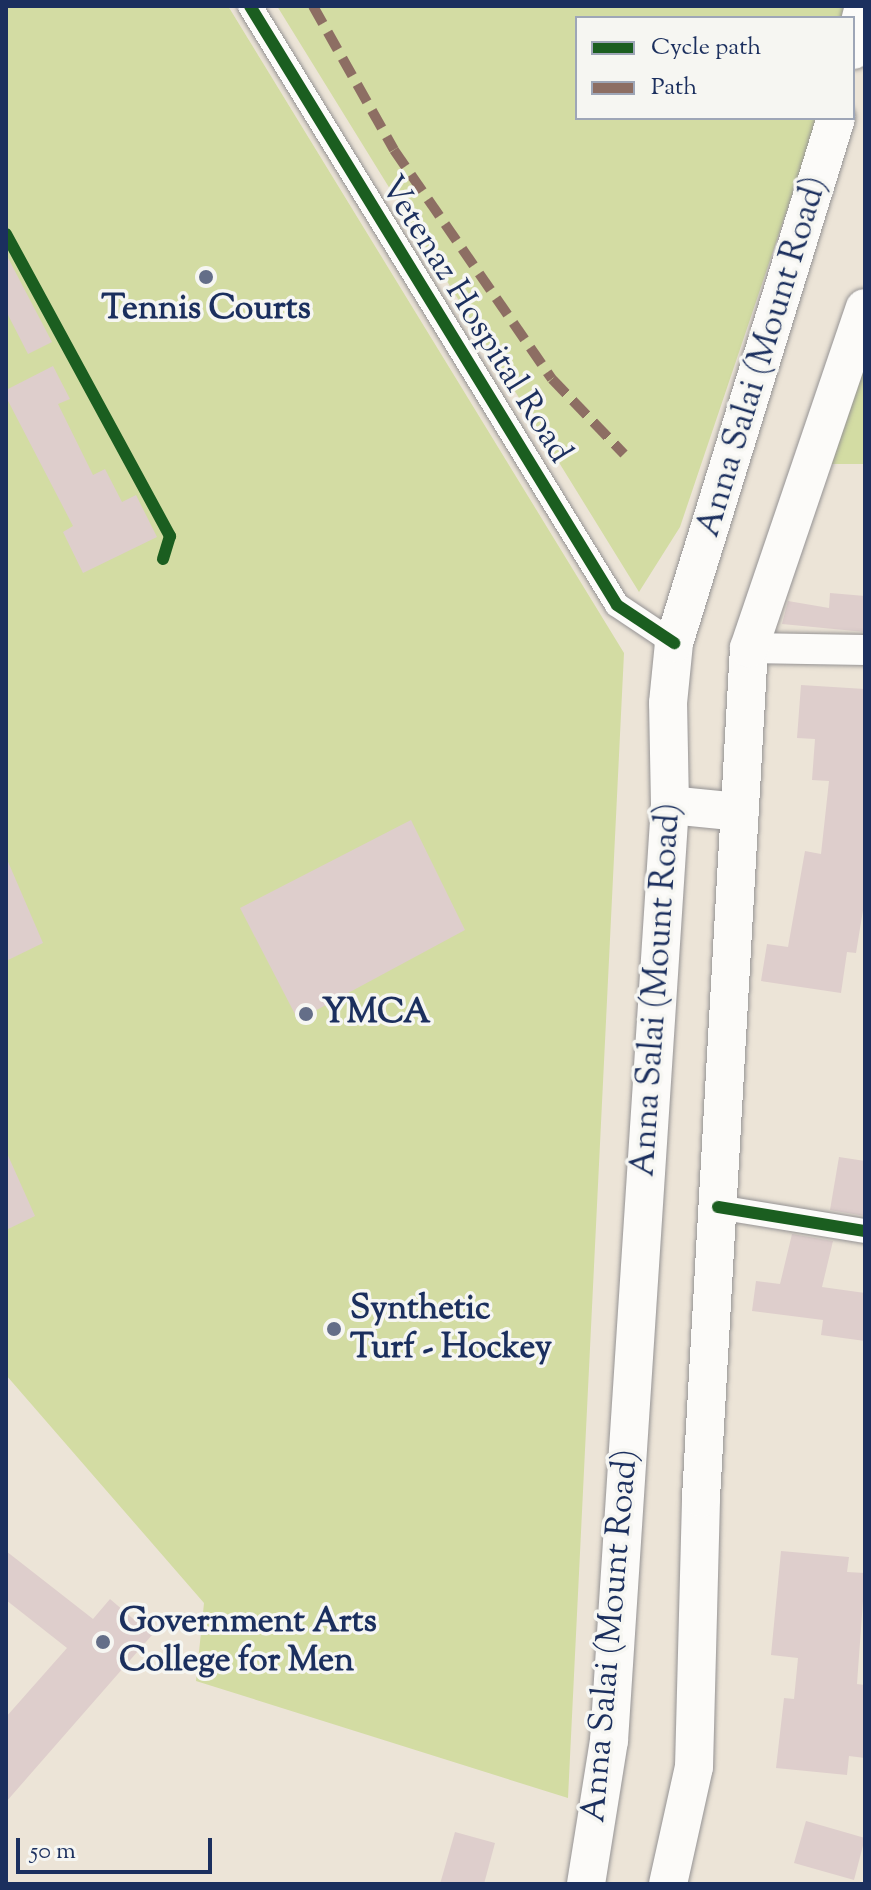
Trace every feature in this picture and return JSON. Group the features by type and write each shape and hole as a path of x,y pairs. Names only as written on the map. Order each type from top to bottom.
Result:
{"main road":[{"path":"855,42 864,6"},
{"name":"Anna Salai (Mount Road)","path":"586,1884 609,1741 670,805 668,703 674,643 835,120"},
{"name":"Anna Salai (Mount Road)","path":"668,1884 694,1767 701,1498 749,648 865,308"},
{"path":"670,805 740,812"}],"street":[{"name":"Vetenaz Hospital Road","path":"250,6 617,605 674,643"},
{"path":"749,648 865,650"},
{"path":"718,1207 865,1231"}],"green space":[{"name":"YMCA","path":"6,6 228,6 624,653 568,1798 196,1681 204,1603 6,1375"},
{"path":"277,6 844,6 842,16 575,16 575,120 817,120 680,527 639,592"},
{"path":"865,342 865,464 823,464"}],"building":[{"path":"6,254 52,342 28,354 6,311"},
{"path":"53,366 70,399 58,404 93,475 105,469 122,502 136,495 157,537 83,573 63,532 73,526 6,397 6,390"},
{"path":"830,593 865,596 865,632 782,624 788,601 829,608"},
{"path":"801,685 865,689 865,898 856,953 847,952 841,993 761,981 767,944 788,947 805,851 821,854 829,781 812,780 815,739 797,738"},
{"path":"411,820 465,930 298,1020 240,908"},
{"path":"6,857 43,943 6,961"},
{"path":"6,1151 35,1216 6,1230"},
{"path":"839,1157 865,1161 865,1216 830,1210"},
{"path":"792,1234 833,1241 822,1287 865,1293 865,1341 821,1335 823,1320 752,1311 756,1281 780,1284"},
{"path":"6,1551 93,1619 110,1599 152,1635 6,1802 6,1717 67,1648 6,1600"},
{"path":"781,1551 849,1557 847,1572 865,1573 857,1684 865,1685 865,1758 849,1756 847,1775 776,1768 784,1698 794,1699 798,1658 771,1655"},
{"path":"806,1821 865,1838 854,1880 794,1863"},
{"path":"455,1832 495,1843 484,1884 440,1884"}],"marked path":[{"path":"313,6 394,150 552,379 624,454"}],"cycle path":[{"path":"250,6 617,605 674,643"},
{"path":"6,234 170,536 163,559"},
{"path":"718,1207 865,1231"}],"place":[{"name":"Tennis Courts","path":"206,277"},
{"name":"YMCA","path":"306,1014"},
{"name":"Synthetic Turf - Hockey","path":"334,1329"},
{"name":"Government Arts College for Men","path":"103,1642"}]}
